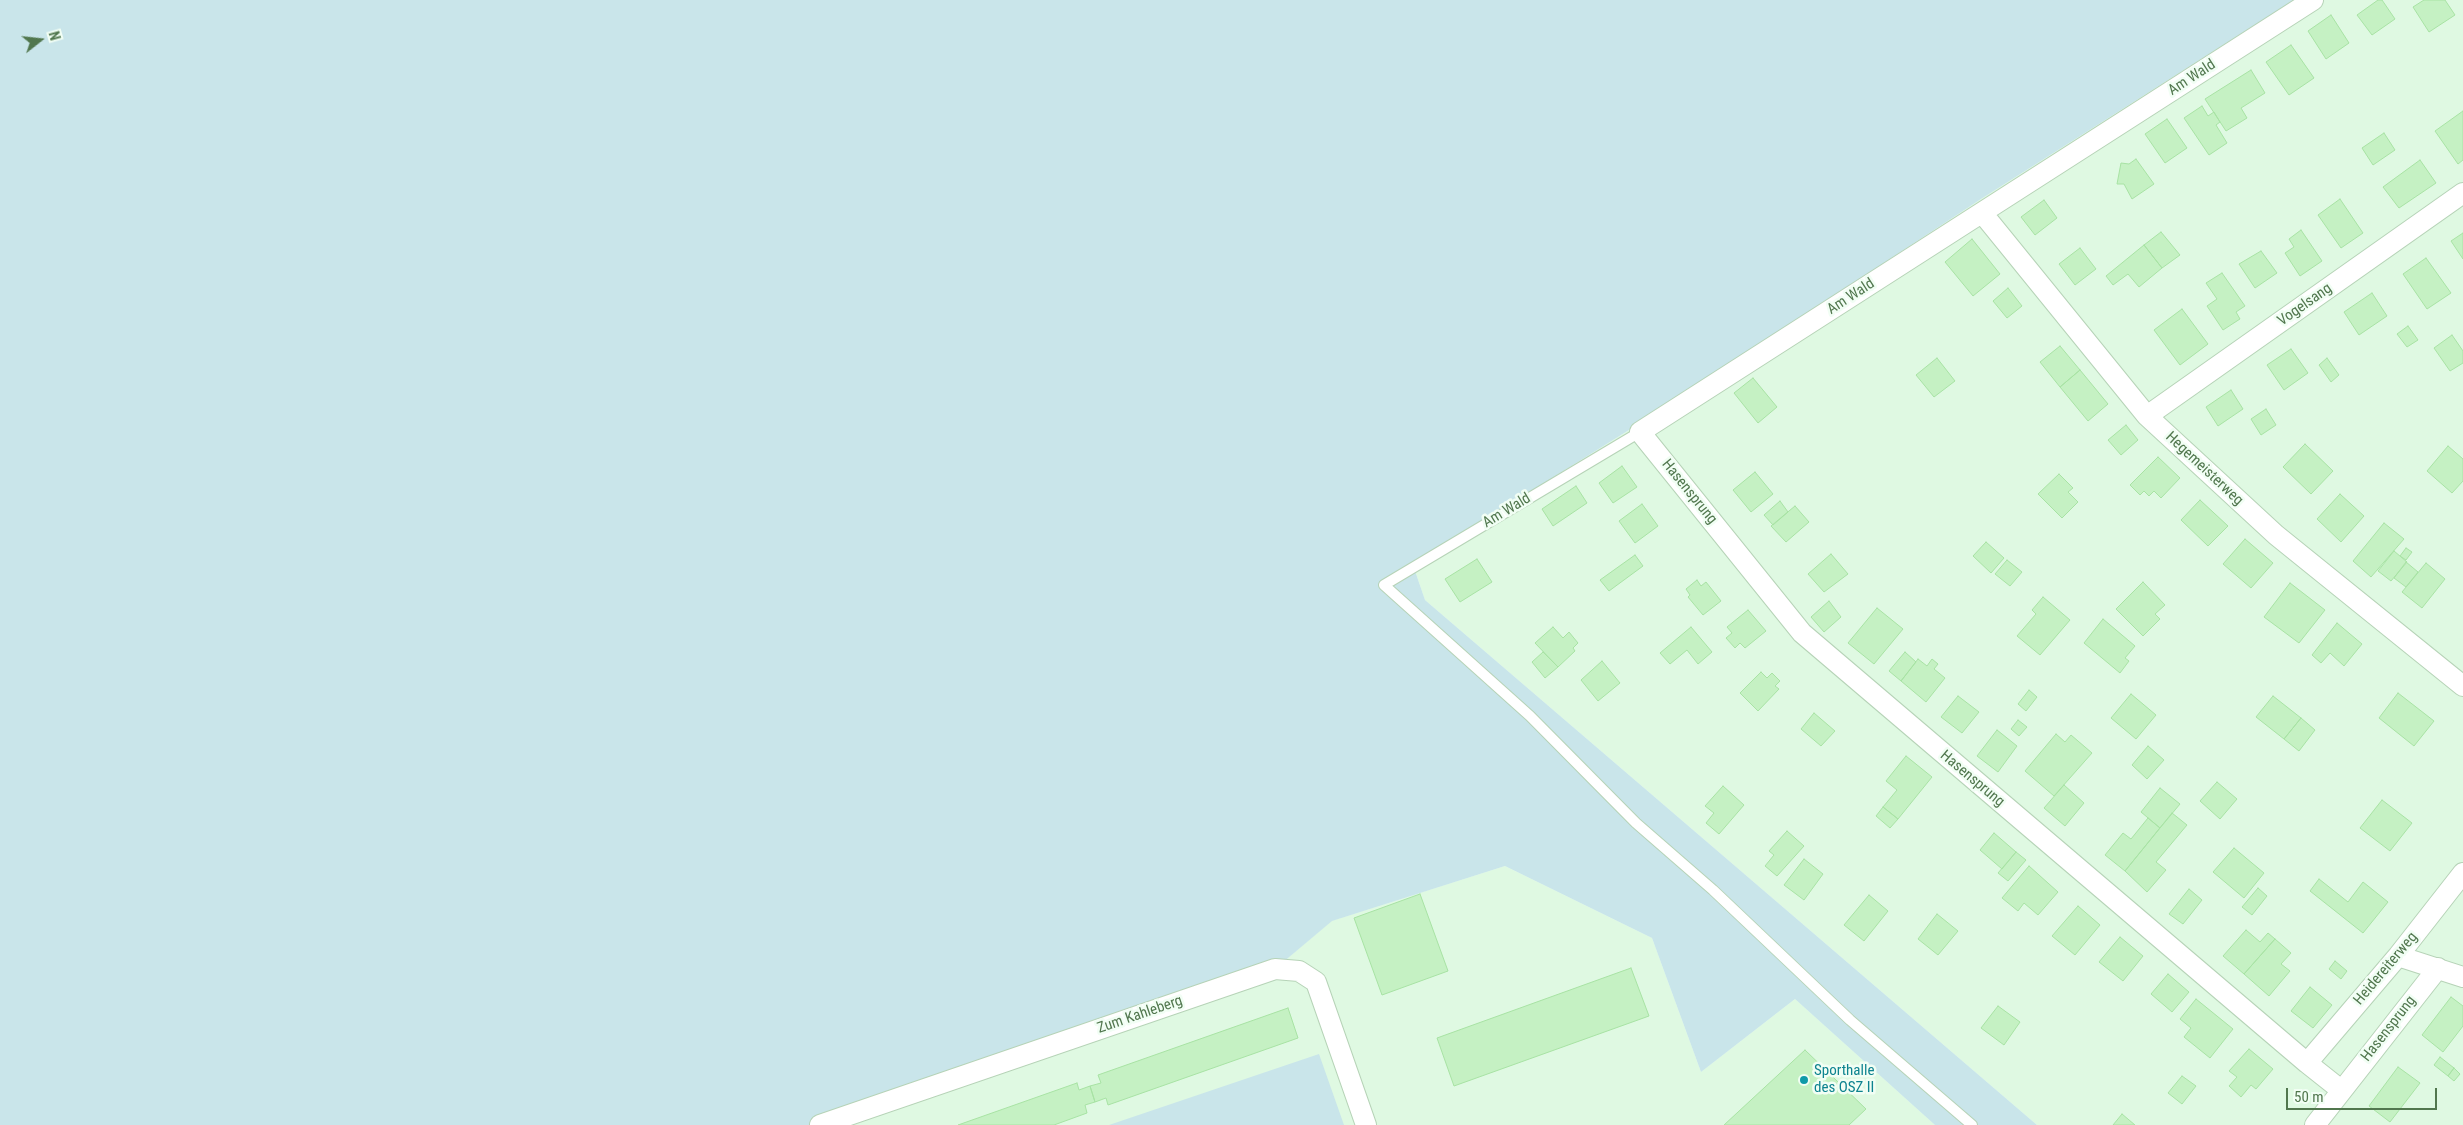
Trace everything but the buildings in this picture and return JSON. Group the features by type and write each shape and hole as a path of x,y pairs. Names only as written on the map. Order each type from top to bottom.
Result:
{"street":[{"name":"Am Wald","path":"1640,432 1982,214 2312,0"},
{"name":"Vogelsang","path":"2147,416 2463,193"},
{"name":"Hegemeisterweg","path":"1982,214 2147,416 2276,535 2463,686"},
{"name":"Hasensprung","path":"1640,432 1802,633 2307,1064 2341,1090"},
{"name":"Heidereiterweg","path":"2307,1064 2398,956 2463,873"},
{"path":"2398,956 2463,977"},
{"name":"Hasensprung","path":"2315,1125 2438,968"},
{"name":"Zum Kahleberg","path":"820,1125 1275,969 1299,971 1316,982 1366,1125"}],"lane":[{"name":"Am Wald","path":"1640,432 1384,585 1530,716 1636,823 1713,890 1850,1020 1972,1125"}],"shaded area":[{"path":"0,0 2294,0 1981,199 1661,410 1413,565 1425,600 2037,1125 1935,1125 1795,999 1701,1072 1652,938 1505,866 1332,921 1275,969 820,1125 0,1125"},
{"path":"2294,0 2463,0 2463,1125 2037,1125 1425,600 1413,565 1661,410 1981,199"},
{"path":"1505,866 1652,938 1701,1072 1795,999 1935,1125 820,1125 1275,969 1331,921"},
{"path":"1319,1054 1344,1125 1109,1125"}],"place":[{"name":"Sporthalle des OSZ II","path":"1804,1080"}]}
